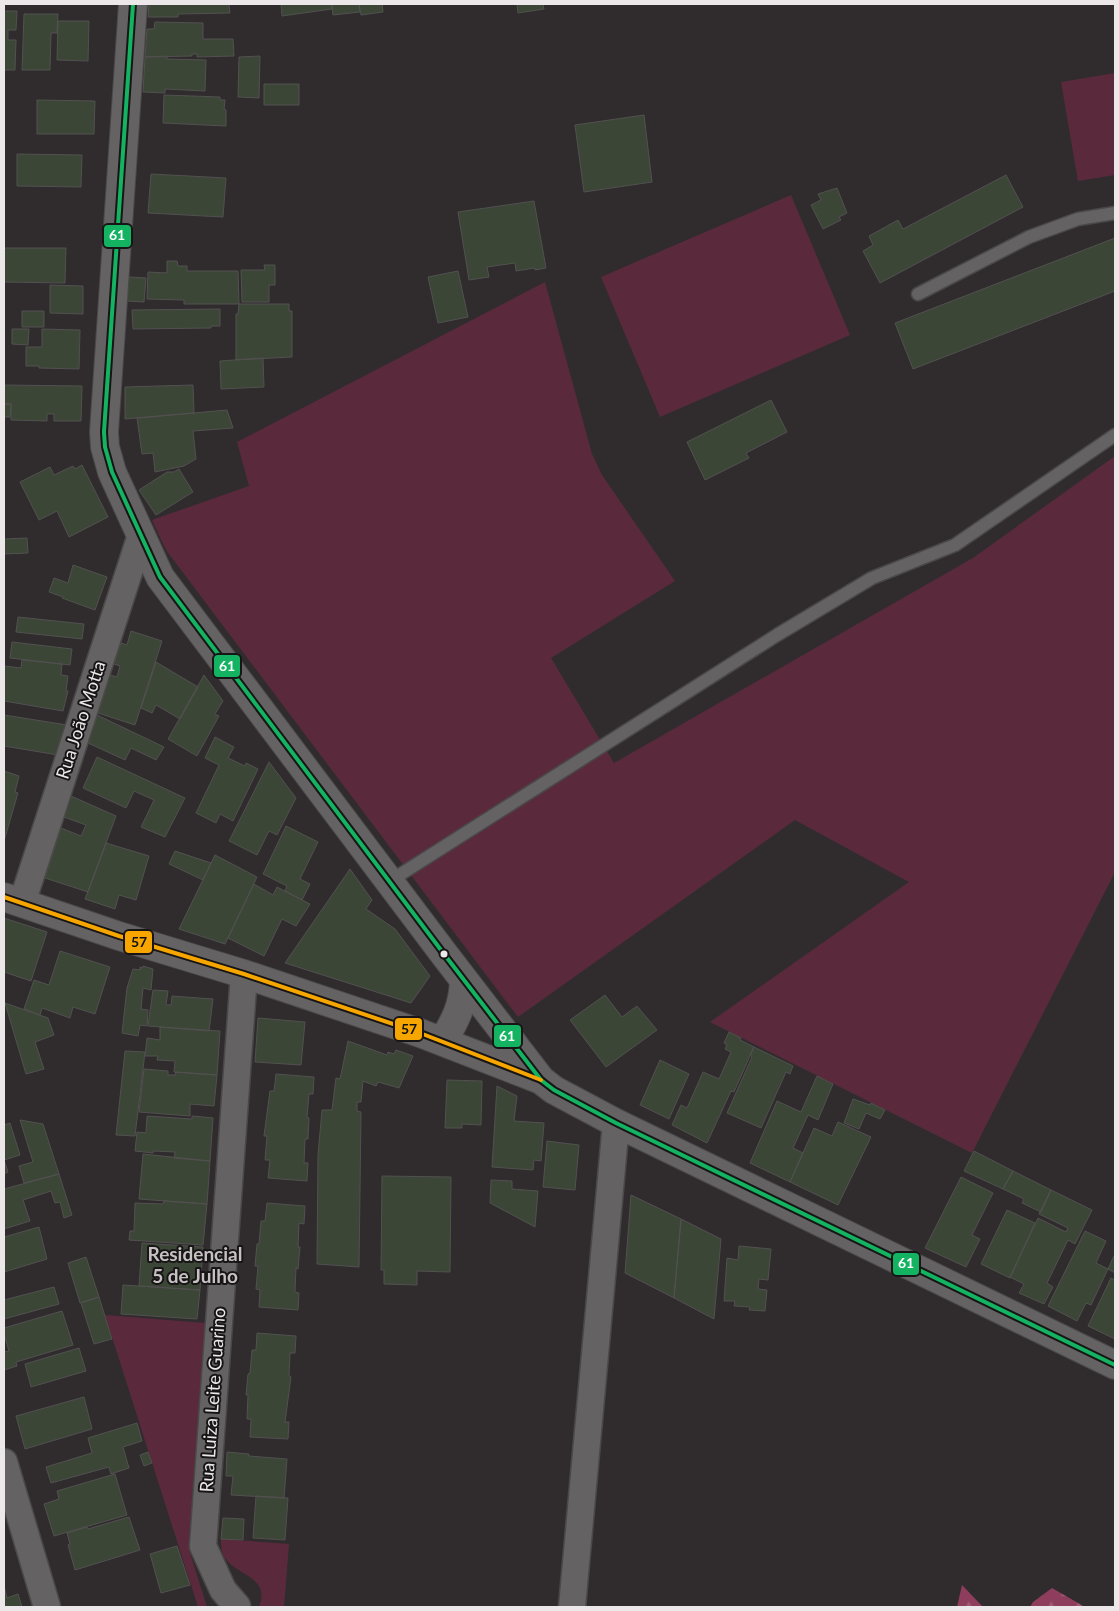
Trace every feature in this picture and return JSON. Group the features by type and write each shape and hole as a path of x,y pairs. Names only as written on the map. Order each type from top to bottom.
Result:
{"street":[{"path":"133,4 104,447 140,538 160,577 390,881 464,984 490,1012 541,1080 554,1090 616,1123 1115,1365"},
{"name":"Rua João Motta","path":"13,900 140,538"},
{"path":"13,900 441,1040 541,1080"},
{"name":"Rua Luiza Leite Guarino","path":"237,1606 222,1590 203,1546 244,974"},
{"path":"441,1040 445,1014 464,984"},
{"path":"441,1040 474,1040 490,1012"},
{"path":"572,1607 616,1123"},
{"path":"4,1462 46,1607"}],"lane":[{"path":"918,294 1029,237 1078,219 1115,213"},
{"path":"390,881 777,635 872,578 955,545 1115,435"}],"shaded area":[{"path":"1115,73 1115,175 1078,181 1061,82"},
{"path":"791,195 850,335 660,417 601,277"},
{"path":"545,282 592,454 602,475 675,581 551,658 614,763 973,558 1115,456 1115,872 972,1153 710,1022 909,882 795,820 518,1017 166,550 152,520 249,486 237,442"},
{"path":"105,1315 205,1323 189,1542 190,1553 207,1607 198,1607"},
{"path":"221,1539 289,1544 284,1607 259,1607 260,1589 251,1578 230,1564 225,1558"}],"green space":[{"path":"962,1585 983,1607 957,1607"},
{"path":"1052,1588 1085,1607 1030,1607 1033,1602"}],"building":[{"path":"149,4 229,4 230,13 178,14 178,17 148,17"},
{"path":"281,4 332,4 332,9 282,16"},
{"path":"332,4 359,4 360,12 333,15"},
{"path":"359,4 382,4 383,12 361,15"},
{"path":"517,4 543,4 544,9 518,13"},
{"path":"4,11 17,11 16,30 8,30 8,40 16,40 15,70 4,70"},
{"path":"24,14 58,14 57,33 51,33 50,70 22,70"},
{"path":"58,21 89,21 88,61 57,60"},
{"path":"155,22 203,23 203,39 233,39 234,56 197,57 197,54 192,54 192,56 145,57 147,29 154,29"},
{"path":"167,56 167,59 206,60 205,91 165,89 165,93 143,92 145,57"},
{"path":"260,56 259,98 238,97 239,57"},
{"path":"264,84 299,84 299,105 264,105"},
{"path":"164,95 220,97 220,100 225,100 226,126 163,123"},
{"path":"37,100 95,101 94,134 37,134"},
{"path":"644,115 652,182 584,192 575,125"},
{"path":"17,154 82,155 81,187 17,186"},
{"path":"151,174 226,178 223,217 148,213"},
{"path":"1006,175 1023,207 880,283 863,251 873,245 869,236 898,220 903,229"},
{"path":"837,188 847,213 839,217 841,220 823,229 811,205 821,200 818,194"},
{"path":"534,201 546,268 516,271 515,263 487,267 489,277 469,280 458,212"},
{"path":"1115,238 1115,291 913,369 895,323"},
{"path":"4,248 66,248 65,283 4,282"},
{"path":"167,261 177,261 178,266 187,266 187,271 238,271 239,304 184,304 184,300 147,299 148,272 167,273"},
{"path":"264,265 275,265 275,285 269,285 269,302 242,302 241,270 265,270"},
{"path":"458,271 468,317 438,323 428,277"},
{"path":"129,277 146,278 144,302 127,301"},
{"path":"50,285 83,286 83,314 50,313"},
{"path":"239,304 289,304 289,311 292,311 292,357 236,360 236,314 238,314"},
{"path":"220,309 220,326 211,326 211,328 133,329 132,310"},
{"path":"22,311 44,311 44,327 22,327"},
{"path":"12,329 29,329 28,345 12,344"},
{"path":"42,329 80,330 79,369 26,366 26,347 42,347"},
{"path":"263,358 264,387 221,389 220,361"},
{"path":"4,385 82,386 81,421 54,421 54,414 47,414 47,421 11,420 11,404 4,404"},
{"path":"193,385 194,413 125,419 125,387"},
{"path":"771,400 787,432 746,453 749,458 705,480 687,442"},
{"path":"4,404 11,404 10,417 4,417"},
{"path":"227,410 233,428 193,431 196,459 184,466 155,472 153,453 142,454 137,418"},
{"path":"82,465 108,517 69,537 57,511 39,520 20,482 50,467 54,475 73,466 75,469"},
{"path":"179,469 193,492 156,515 139,490 167,472 174,472"},
{"path":"27,538 28,553 4,554 4,539"},
{"path":"73,565 107,577 95,610 49,592 54,578 68,583"},
{"path":"18,617 84,624 82,639 16,632"},
{"path":"131,631 162,641 135,725 98,713 110,675 117,677 120,666 114,664 121,643 127,645"},
{"path":"12,642 72,649 70,665 10,658"},
{"path":"22,660 62,664 61,675 68,676 66,691 68,691 63,711 4,701 4,666 21,668"},
{"path":"156,662 198,687 180,719 156,705 152,713 141,708"},
{"path":"204,675 223,701 215,714 219,716 197,756 168,739"},
{"path":"4,715 67,725 58,755 4,746"},
{"path":"97,715 164,747 156,760 131,748 125,760 88,743"},
{"path":"215,737 234,747 228,758 245,766 246,763 258,769 233,821 220,814 216,823 196,813 219,765 205,758"},
{"path":"97,757 185,798 165,837 141,827 154,800 134,791 126,808 83,788"},
{"path":"269,762 296,798 277,835 269,831 257,855 229,841"},
{"path":"4,771 19,776 15,792 18,793 4,841"},
{"path":"71,796 116,816 88,892 45,878 61,828 81,836 86,825 64,817"},
{"path":"286,826 318,842 300,879 310,884 302,900 285,891 287,886 263,874"},
{"path":"106,843 149,856 136,900 119,895 115,909 85,899"},
{"path":"175,851 211,863 203,880 169,864"},
{"path":"215,855 257,877 225,944 179,929"},
{"path":"350,869 372,900 366,909 395,929 430,976 411,1003 285,963"},
{"path":"254,884 273,895 277,887 310,904 296,926 282,919 264,956 228,938"},
{"path":"4,918 47,932 31,981 4,972"},
{"path":"60,951 110,967 95,1014 73,1007 70,1018 42,1008 40,1015 24,1009 34,980 49,985"},
{"path":"143,966 153,969 151,990 143,988 141,1009 148,1010 147,1026 140,1025 138,1036 122,1033 127,988 133,969 140,970 140,967 142,968"},
{"path":"153,990 168,991 166,1005 171,1005 172,996 213,999 209,1031 148,1026"},
{"path":"605,995 622,1017 637,1006 657,1030 606,1067 570,1020"},
{"path":"5,1003 48,1018 54,1035 35,1042 44,1069 26,1074"},
{"path":"258,1018 305,1022 301,1065 255,1062"},
{"path":"160,1027 220,1031 217,1075 174,1072 175,1061 157,1060 158,1056 145,1056 147,1038 160,1040"},
{"path":"729,1032 754,1047 734,1092 731,1091 707,1143 672,1125 681,1105 687,1108 703,1072 719,1079 731,1052 725,1049 727,1045 724,1043"},
{"path":"348,1041 387,1055 388,1052 394,1054 396,1050 413,1056 399,1088 378,1082 376,1086 363,1081 361,1102 357,1102 357,1111 361,1112 359,1267 317,1264 318,1155 322,1110 332,1110 336,1078 340,1079"},
{"path":"754,1047 793,1066 790,1074 786,1072 761,1128 727,1113 752,1057 750,1055"},
{"path":"125,1051 145,1052 135,1136 116,1135"},
{"path":"660,1060 689,1074 669,1119 640,1105"},
{"path":"144,1069 168,1071 168,1075 175,1075 176,1072 217,1075 214,1106 190,1104 190,1116 139,1112"},
{"path":"276,1074 314,1077 313,1094 309,1094 308,1139 305,1139 304,1163 308,1163 307,1181 268,1178 270,1160 265,1160 267,1136 264,1136 270,1091 274,1091"},
{"path":"817,1076 833,1084 818,1120 808,1115 793,1148 803,1153 790,1182 750,1163 777,1101 801,1112"},
{"path":"447,1080 482,1081 481,1125 462,1124 462,1128 445,1128"},
{"path":"497,1086 517,1096 514,1121 544,1123 541,1161 534,1160 533,1170 492,1167"},
{"path":"853,1099 870,1105 871,1103 885,1110 880,1119 866,1113 859,1129 844,1123"},
{"path":"147,1116 192,1119 192,1116 213,1118 210,1161 174,1158 175,1152 153,1151 153,1153 135,1151 137,1132 146,1133"},
{"path":"20,1120 43,1124 59,1174 24,1183 19,1166 33,1162"},
{"path":"838,1122 871,1137 838,1205 790,1182 814,1128 832,1136"},
{"path":"10,1123 20,1155 4,1160 4,1125"},
{"path":"547,1141 579,1145 575,1190 543,1187"},
{"path":"974,1151 1013,1171 1003,1189 964,1171"},
{"path":"143,1154 210,1161 207,1204 139,1199"},
{"path":"4,1160 8,1172 4,1174"},
{"path":"1013,1171 1051,1190 1041,1212 1022,1203 1024,1199 1003,1189"},
{"path":"59,1174 72,1215 64,1218 60,1202 55,1203 51,1191 23,1200 30,1221 4,1229 4,1189"},
{"path":"382,1176 451,1177 450,1272 417,1271 417,1285 384,1284 384,1270 381,1270"},
{"path":"961,1177 993,1193 972,1235 980,1239 966,1267 925,1248"},
{"path":"491,1180 512,1181 512,1189 538,1191 535,1227 490,1203"},
{"path":"1051,1190 1092,1210 1075,1244 1068,1240 1047,1283 1053,1287 1044,1304 1019,1293 1024,1284 1010,1277 1038,1218 1066,1232 1068,1228 1039,1214"},
{"path":"631,1195 681,1219 674,1298 625,1273"},
{"path":"164,1201 207,1204 203,1245 129,1240 130,1231 134,1231 135,1203 163,1204"},
{"path":"267,1203 305,1206 304,1224 299,1223 298,1247 300,1247 298,1269 296,1268 295,1292 299,1293 298,1310 259,1307 260,1290 256,1289 258,1266 255,1266 261,1221 265,1221"},
{"path":"1007,1210 1035,1223 1010,1278 981,1264"},
{"path":"681,1219 721,1239 714,1319 674,1298"},
{"path":"39,1227 47,1259 4,1272 4,1237"},
{"path":"1085,1231 1106,1241 1096,1263 1108,1269 1091,1305 1086,1303 1077,1321 1048,1306"},
{"path":"142,1243 203,1247 200,1290 139,1286"},
{"path":"739,1246 771,1249 768,1280 759,1279 758,1289 767,1290 765,1311 749,1310 750,1307 734,1306 735,1301 724,1301 727,1258 738,1260"},
{"path":"86,1257 99,1297 80,1303 68,1263"},
{"path":"1115,1257 1115,1273 1108,1269"},
{"path":"1111,1278 1115,1280 1115,1339 1088,1326"},
{"path":"123,1285 200,1290 197,1319 121,1314"},
{"path":"54,1287 59,1304 4,1319 4,1300"},
{"path":"99,1297 112,1339 94,1344 81,1303"},
{"path":"62,1311 73,1345 16,1362 17,1366 4,1370 4,1352 9,1351 4,1328"},
{"path":"257,1333 296,1336 295,1353 290,1353 289,1376 291,1377 285,1422 289,1422 288,1439 250,1437 251,1419 247,1419 248,1395 246,1395 252,1350 256,1350"},
{"path":"79,1348 86,1371 31,1387 25,1364"},
{"path":"84,1397 92,1429 25,1449 16,1416"},
{"path":"137,1423 142,1441 123,1447 129,1468 111,1474 109,1467 51,1483 46,1467 92,1453 88,1438"},
{"path":"148,1452 152,1463 144,1466 140,1455"},
{"path":"227,1452 287,1459 284,1498 231,1495 233,1476 226,1476"},
{"path":"115,1474 127,1515 54,1536 44,1504 59,1499 57,1491"},
{"path":"256,1496 288,1498 285,1540 253,1538"},
{"path":"129,1517 140,1550 75,1570 68,1545 70,1544 67,1533"},
{"path":"223,1518 244,1519 243,1540 221,1539"},
{"path":"177,1546 190,1585 161,1593 150,1554"},
{"path":"4,1586 7,1598 18,1594 22,1607 4,1607"}],"transit line":[{"name":"61","path":"133,4 104,432 105,447 112,472 160,577 541,1080 554,1090 616,1123 1115,1365"},
{"name":"57","path":"4,897 420,1033 541,1080"}],"district":[{"name":"Residencial 5 de Julho","path":"195,1265"}]}
